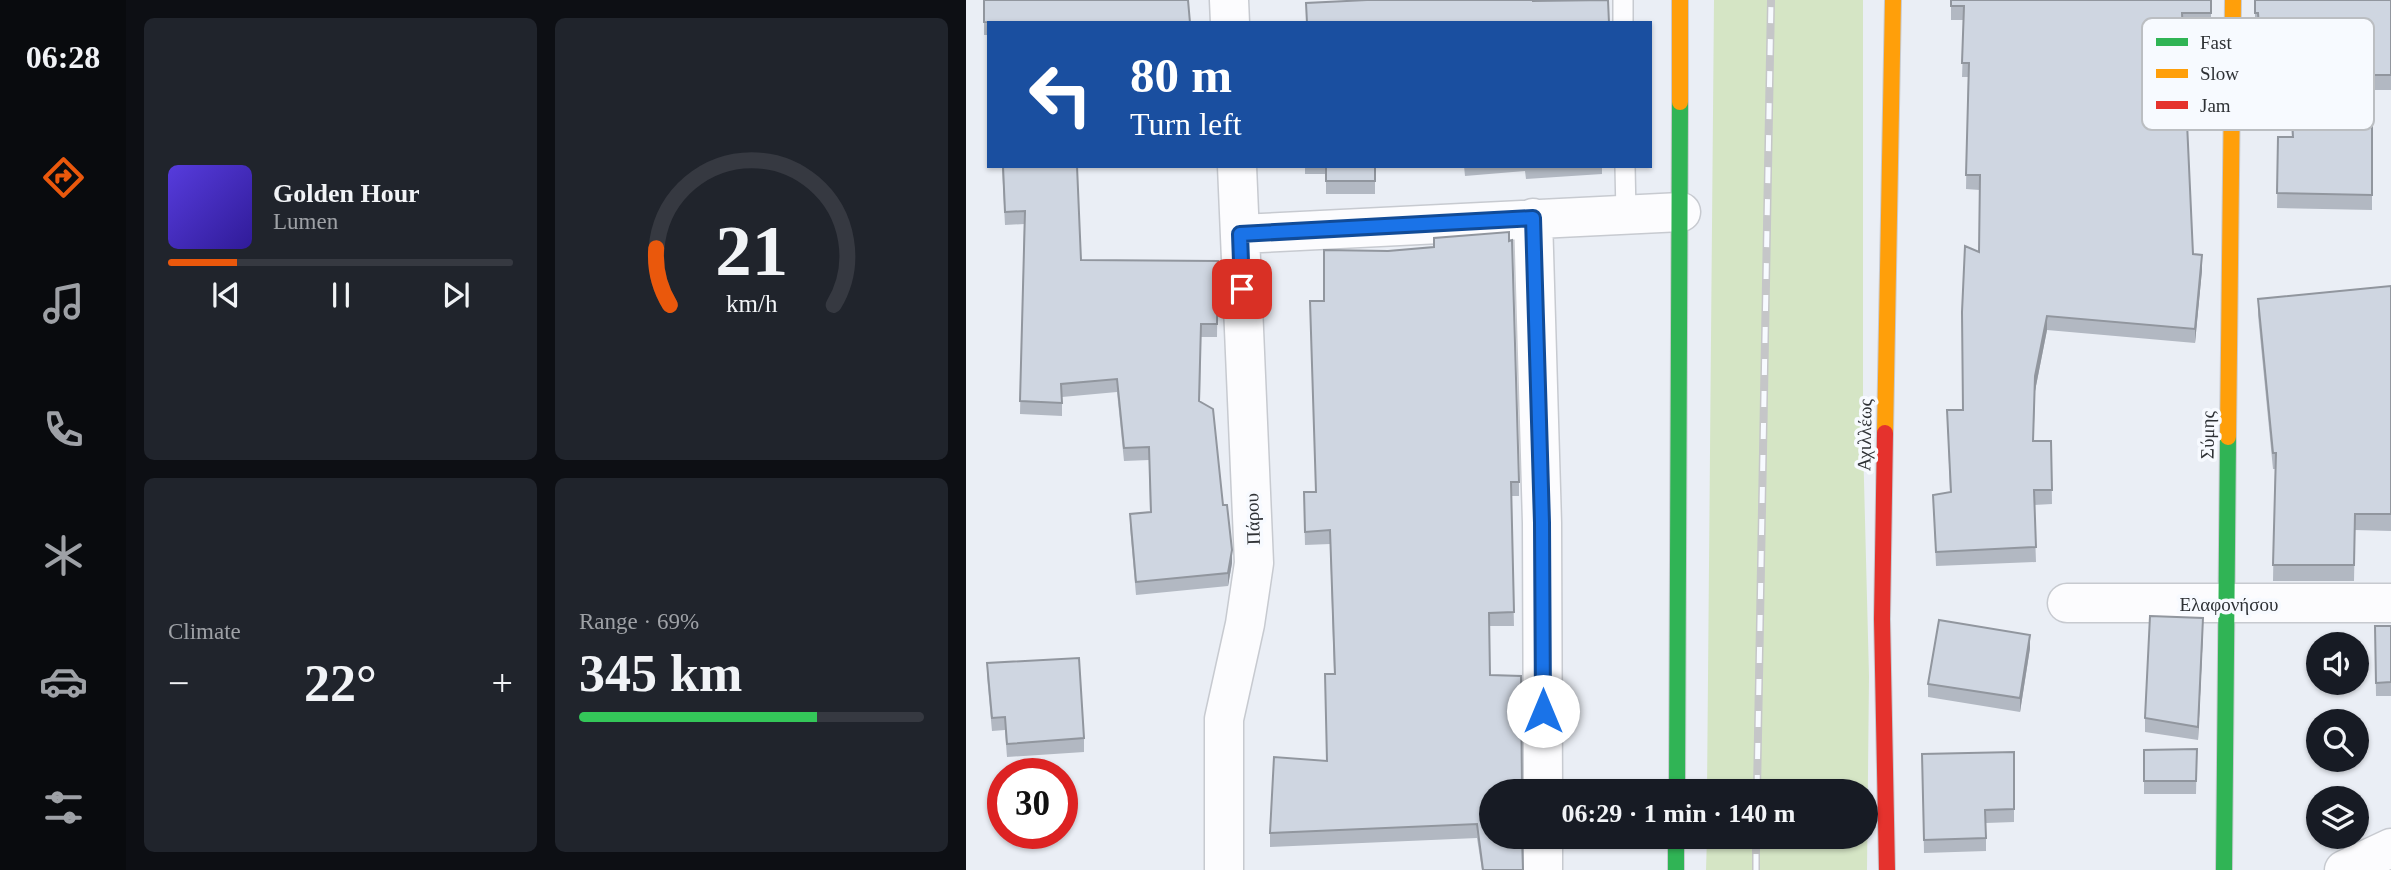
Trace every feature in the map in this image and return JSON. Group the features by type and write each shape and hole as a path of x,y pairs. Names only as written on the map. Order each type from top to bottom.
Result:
{"street":[{"path":"1229,0 1230,21"},
{"path":"1677,779 1680,0"},
{"name":"Αχιλλέως","path":"1887,870 1882,619 1893,0"},
{"name":"Σύμης","path":"2233,0 2233,18"},
{"name":"Σύμης","path":"2224,870 2232,130"},
{"name":"Πάρου","path":"1224,870 1224,719 1245,624 1254,563 1237,168"},
{"path":"1240,234 1681,212"},
{"path":"1533,218 1542,523 1543,779"},
{"name":"Ελαφονήσου","path":"2067,603 2391,603"},
{"path":"2344,870 2391,848"},
{"path":"1543,849 1543,870"},
{"path":"1676,849 1676,870"}],"lane":[{"path":"1623,0 1623,21"},
{"path":"1625,168 1626,214"}],"green space":[{"path":"1714,0 1863,0 1863,442 1869,676 1868,779 1707,779"},
{"path":"1707,849 1867,849 1867,870 1706,870"}],"building":[{"path":"984,0 1188,0 1190,21 987,21 984,22"},
{"path":"1367,0 1608,0 1609,21 1307,21 1306,3"},
{"path":"1951,0 2211,0 2211,13 2182,13 2182,18 2142,18 2142,130 2187,130 2193,254 2202,255 2195,329 2047,316 2035,376 2033,441 2051,441 2052,490 2034,490 2036,547 1936,552 1933,495 1951,492 1947,410 1963,410 1962,312 1965,246 1979,252 1980,175 1966,175 1969,63 1962,63 1964,6 1951,6"},
{"path":"2255,0 2391,0 2391,75 2374,75 2374,18 2258,18 2258,13 2255,13"},
{"path":"2293,130 2372,130 2372,195 2277,193 2278,137 2293,137"},
{"path":"1003,168 1077,168 1081,260 1218,261 1217,324 1201,324 1199,401 1213,409 1223,505 1227,505 1232,550 1228,573 1136,582 1130,514 1151,512 1149,447 1124,448 1117,379 1061,384 1062,403 1020,401 1025,211 1005,212"},
{"path":"1326,168 1375,168 1375,181 1326,181"},
{"path":"1509,232 1509,241 1512,240 1519,482 1511,482 1514,612 1489,613 1490,675 1521,676 1522,779 1479,779 1479,839 1477,824 1270,833 1274,757 1327,761 1325,674 1335,674 1330,530 1305,532 1304,492 1316,492 1310,301 1324,301 1324,250 1388,251 1434,247 1434,238"},
{"path":"2391,286 2391,514 2355,514 2354,565 2273,565 2276,453 2273,453 2258,299"},
{"path":"2150,616 2203,618 2198,727 2145,718"},
{"path":"1939,620 2030,635 2020,698 1928,684"},
{"path":"2375,626 2391,626 2391,682 2376,683"},
{"path":"1079,658 1084,738 1007,744 1005,717 992,718 987,663"},
{"path":"2197,749 2196,781 2144,781 2144,750"},
{"path":"2014,752 2014,809 1985,810 1986,838 1924,840 1922,754"},
{"path":"1480,849 1522,849 1523,870 1483,870"}],"railway":[{"path":"1757,779 1771,0"},
{"path":"1756,849 1756,870"}],"traffic: fast":[{"path":"1677,779 1680,102"},
{"path":"2224,870 2228,437"},
{"path":"1676,849 1676,870"}],"traffic: slow":[{"path":"1680,0 1680,102"},
{"path":"1885,433 1893,0"},
{"path":"2233,0 2233,18"},
{"path":"2228,437 2232,130"}],"traffic: jam":[{"path":"1885,433 1882,619 1887,870"}],"route":[{"path":"1242,289 1240,234 1533,218 1542,523 1543,711"}]}
